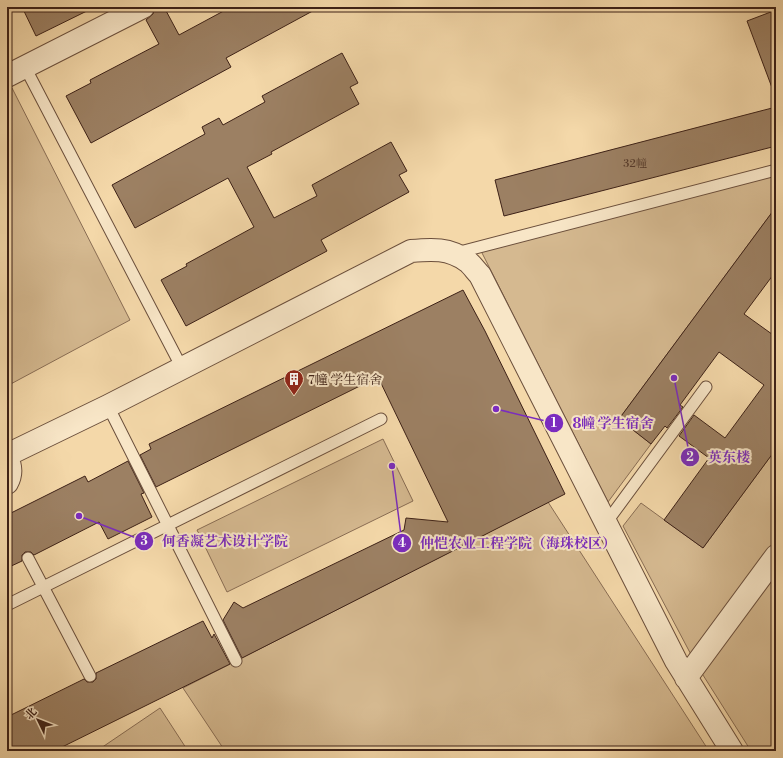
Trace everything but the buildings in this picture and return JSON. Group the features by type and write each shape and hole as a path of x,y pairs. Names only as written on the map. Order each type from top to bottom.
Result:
{"street":[{"path":"16,71 143,7"},
{"path":"7,483 11,471 7,456 411,251 433,248 454,253 468,262 480,275 676,661 732,751"},
{"path":"686,678 776,556"}],"lane":[{"path":"16,71 182,368"},
{"path":"454,253 776,170"},
{"path":"606,524 706,387"},
{"path":"108,406 236,661"},
{"path":"7,605 381,419"},
{"path":"28,558 90,676"}],"shaded area":[{"path":"12,88 130,320 7,386 7,91"},
{"path":"776,170 776,207 619,419 651,444 608,502 479,247"},
{"path":"383,439 413,501 227,592 197,530"},
{"path":"776,449 776,751 751,751 696,664 623,526 641,503 703,548"},
{"path":"548,502 709,751 225,751 183,688"},
{"path":"160,708 188,751 103,751 101,748"}],"place":[{"name":"英东楼","path":"674,378"},
{"name":"7幢 学生宿舍","path":"294,396"},
{"name":"8幢 学生宿舍","path":"496,409"},
{"name":"仲恺农业工程学院（海珠校区）","path":"392,466"},
{"name":"何香凝艺术设计学院","path":"79,516"}]}
